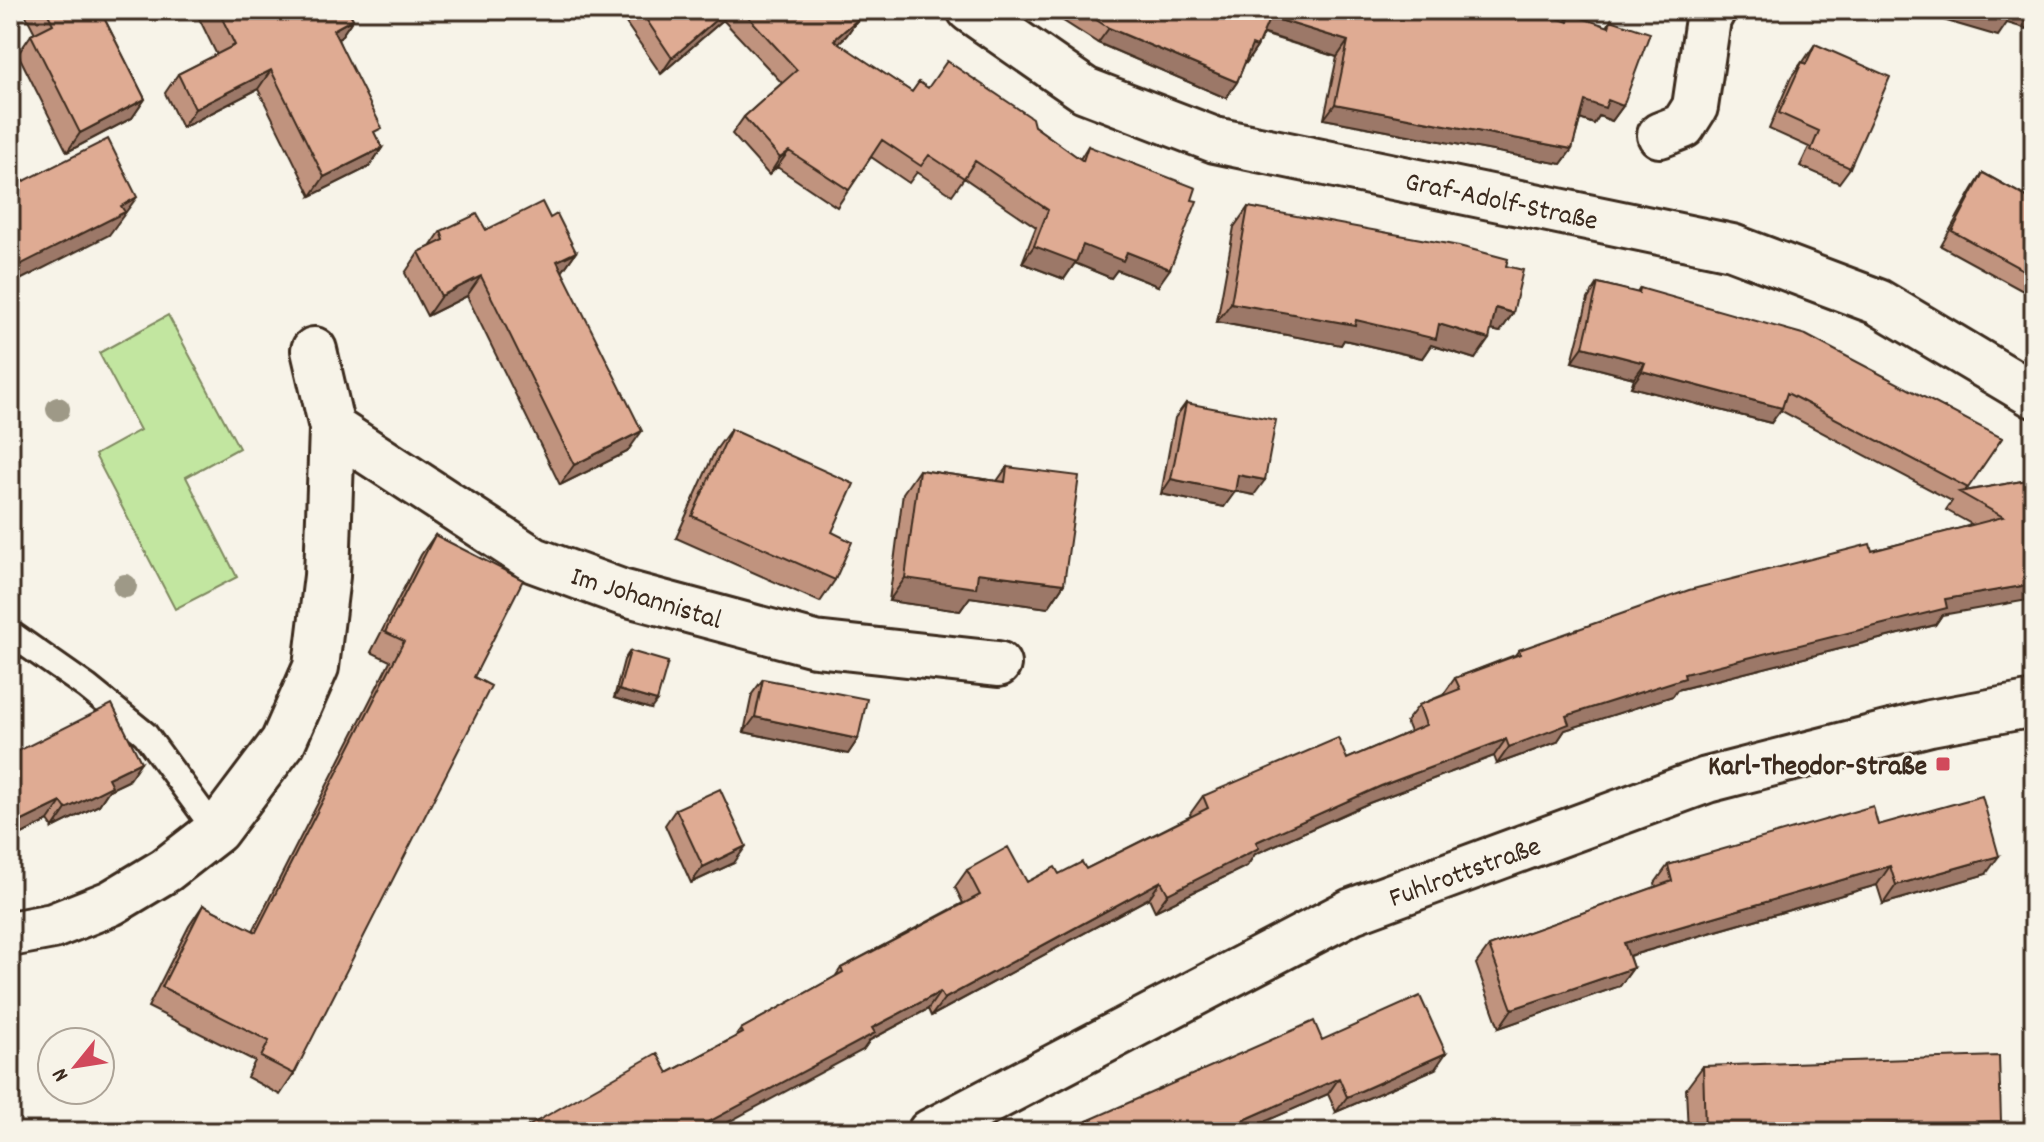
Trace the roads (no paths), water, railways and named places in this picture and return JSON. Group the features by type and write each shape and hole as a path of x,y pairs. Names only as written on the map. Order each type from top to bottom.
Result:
{"street":[{"name":"Graf-Adolf-Straße","path":"970,10 1085,90 1215,140 1732,247 1878,302 2034,395"},
{"path":"1660,135 1683,126 1695,107 1708,19 1713,10"},
{"path":"10,934 53,926 111,903 166,870 216,831 283,742 316,667 327,576 332,428 314,350"},
{"name":"Im Johannistal","path":"332,428 534,560 621,592 815,644 998,664"},
{"name":"Fuhlrottstraße","path":"955,1126 1352,911 1707,780 1930,723 2034,704"}],"lane":[{"path":"10,633 87,687 145,734 216,831"}],"place":[{"name":"Karl-Theodor-Straße","path":"1943,764"}]}
